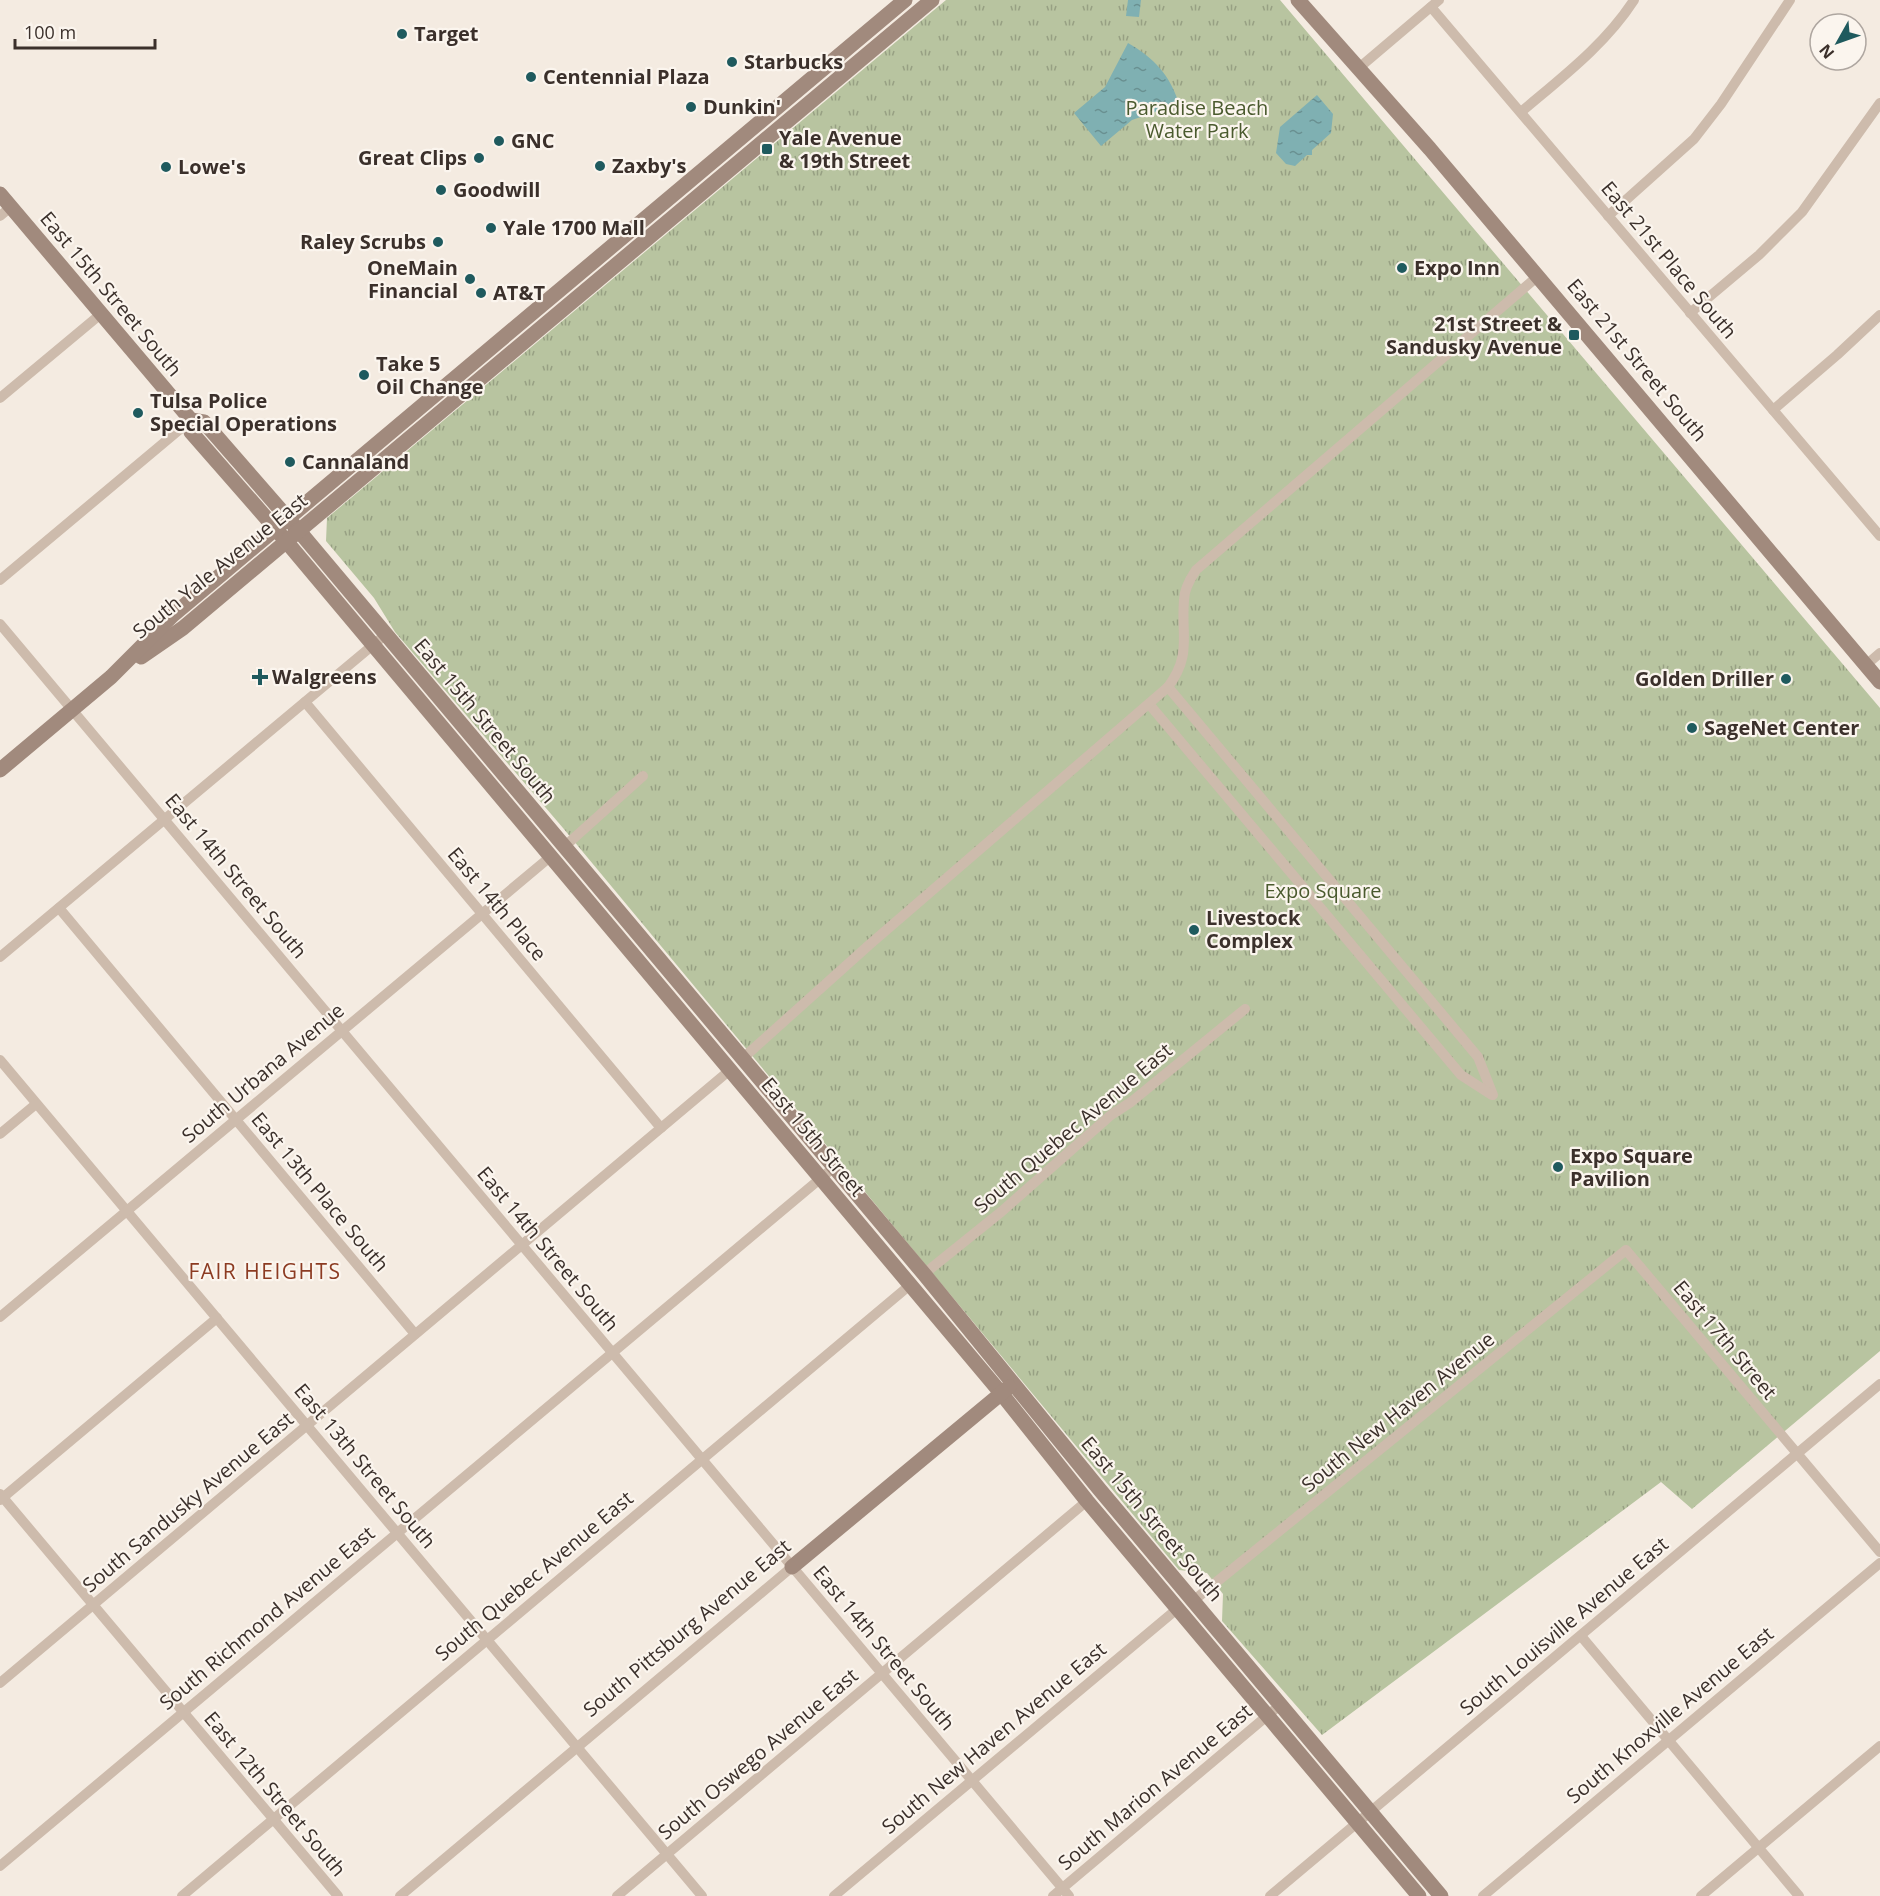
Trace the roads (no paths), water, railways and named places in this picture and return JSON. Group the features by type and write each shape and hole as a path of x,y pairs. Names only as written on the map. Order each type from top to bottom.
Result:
{"main road":[{"name":"South Yale Avenue East","path":"0,770 111,677 172,615 905,0"},
{"name":"South Yale Avenue East","path":"111,677 183,628 932,0"},
{"name":"East 21st Street South","path":"1298,0 1360,67 1880,682"},
{"name":"East 21st Street South","path":"1312,0 1360,67"},
{"path":"878,23 889,36"},
{"path":"781,104 792,117"},
{"path":"708,165 719,178"},
{"name":"East 15th Street South","path":"0,194 5,211 102,313 190,420 191,432 275,528 730,1070"},
{"path":"614,244 625,258"},
{"path":"451,380 463,394"},
{"name":"East 15th Street South","path":"190,420 204,422 287,518 742,1059"},
{"path":"172,615 183,628"},
{"path":"550,857 564,847"},
{"path":"730,1070 742,1059"},
{"name":"East 15th Street","path":"742,1059 833,1168"},
{"name":"East 15th Street","path":"730,1070 865,1231"},
{"name":"East 15th Street South","path":"833,1168 924,1274 1100,1490 1441,1896"},
{"name":"East 15th Street South","path":"865,1231 1087,1502 1419,1896"},
{"path":"910,1285 924,1274"},
{"name":"South Pittsburg Avenue East","path":"792,1567 1014,1383"},
{"path":"1087,1502 1100,1490"},
{"path":"1177,1609 1193,1601"}],"street":[{"path":"1521,112 1589,54 1607,36 1634,0"},
{"path":"1608,216 1671,161 1701,130 1721,104 1790,0"},
{"path":"1360,67 1435,3"},
{"name":"East 21st Place South","path":"1435,3 1521,112 1880,536"},
{"path":"1690,313 1759,255 1802,213 1880,103"},
{"path":"742,1059 894,923 1168,687 1178,674 1185,648 1184,599 1188,583 1196,570 1538,276"},
{"path":"0,398 102,313"},
{"path":"1773,410 1880,315"},
{"path":"1871,325 1880,334"},
{"path":"0,580 190,420"},
{"name":"East 14th Street South","path":"0,624 1066,1892"},
{"path":"0,957 385,635"},
{"path":"1866,665 1880,653"},
{"path":"1149,704 1461,1074 1493,1095 1478,1058 1168,687"},
{"name":"East 14th Place","path":"305,702 661,1128"},
{"path":"564,847 643,776"},
{"name":"South Urbana Avenue","path":"0,1317 550,857"},
{"name":"East 13th Place South","path":"59,908 415,1334"},
{"name":"South Quebec Avenue East","path":"924,1274 1001,1212 1111,1115 1131,1102 1245,1009"},
{"name":"East 13th Street South","path":"0,1060 702,1896"},
{"name":"South Sandusky Avenue East","path":"0,1683 730,1070"},
{"path":"0,1134 36,1104"},
{"name":"South Richmond Avenue East","path":"0,1866 833,1168"},
{"name":"East 17th Street","path":"1626,1250 1880,1552"},
{"name":"South New Haven Avenue","path":"1193,1601 1626,1250"},
{"name":"South Quebec Avenue East","path":"182,1896 910,1285"},
{"path":"1,1497 217,1318"},
{"name":"South Louisville Avenue East","path":"1270,1896 1880,1383"},
{"name":"East 12th Street South","path":"1,1497 338,1896"},
{"name":"South Oswego Avenue East","path":"617,1896 1087,1502"},
{"name":"South Knoxville Avenue East","path":"1484,1896 1880,1563"},
{"name":"South Pittsburg Avenue East","path":"400,1896 792,1567"},
{"name":"South New Haven Avenue East","path":"834,1896 1177,1609"},
{"path":"1581,1636 1798,1896"},
{"name":"South Marion Avenue East","path":"1053,1896 1066,1892 1280,1705"},
{"path":"1701,1896 1880,1746"}],"water":[{"path":"1128,0 1141,0 1139,17 1126,16"},
{"path":"1128,43 1160,68 1176,94 1179,104 1132,120 1101,146 1074,113 1105,87"},
{"path":"1317,95 1333,114 1331,133 1312,150 1312,155 1307,155 1295,166 1286,164 1276,153 1280,127"}],"place":[{"name":"Target","path":"402,34"},
{"name":"Starbucks","path":"732,62"},
{"name":"Centennial Plaza","path":"531,77"},
{"name":"Dunkin'","path":"691,107"},
{"name":"GNC","path":"499,141"},
{"name":"Yale Avenue & 19th Street","path":"767,149"},
{"name":"Great Clips","path":"479,158"},
{"name":"Zaxby's","path":"600,166"},
{"name":"Lowe's","path":"166,167"},
{"name":"Goodwill","path":"441,190"},
{"name":"Yale 1700 Mall","path":"491,228"},
{"name":"Raley Scrubs","path":"438,242"},
{"name":"Expo Inn","path":"1402,268"},
{"name":"OneMain Financial","path":"470,279"},
{"name":"AT&T","path":"481,293"},
{"name":"21st Street & Sandusky Avenue","path":"1574,335"},
{"name":"Take 5 Oil Change","path":"364,375"},
{"name":"Tulsa Police Special Operations","path":"138,413"},
{"name":"Cannaland","path":"290,462"},
{"name":"Walgreens","path":"260,677"},
{"name":"Golden Driller","path":"1786,679"},
{"name":"SageNet Center","path":"1692,728"},
{"name":"Livestock Complex","path":"1194,930"},
{"name":"Expo Square Pavilion","path":"1558,1167"}],"district":[{"name":"FAIR HEIGHTS","path":"265,1272"}],"park label":[{"name":"Paradise Beach Water Park","path":"1197,120"},
{"name":"Expo Square","path":"1323,891"}]}
